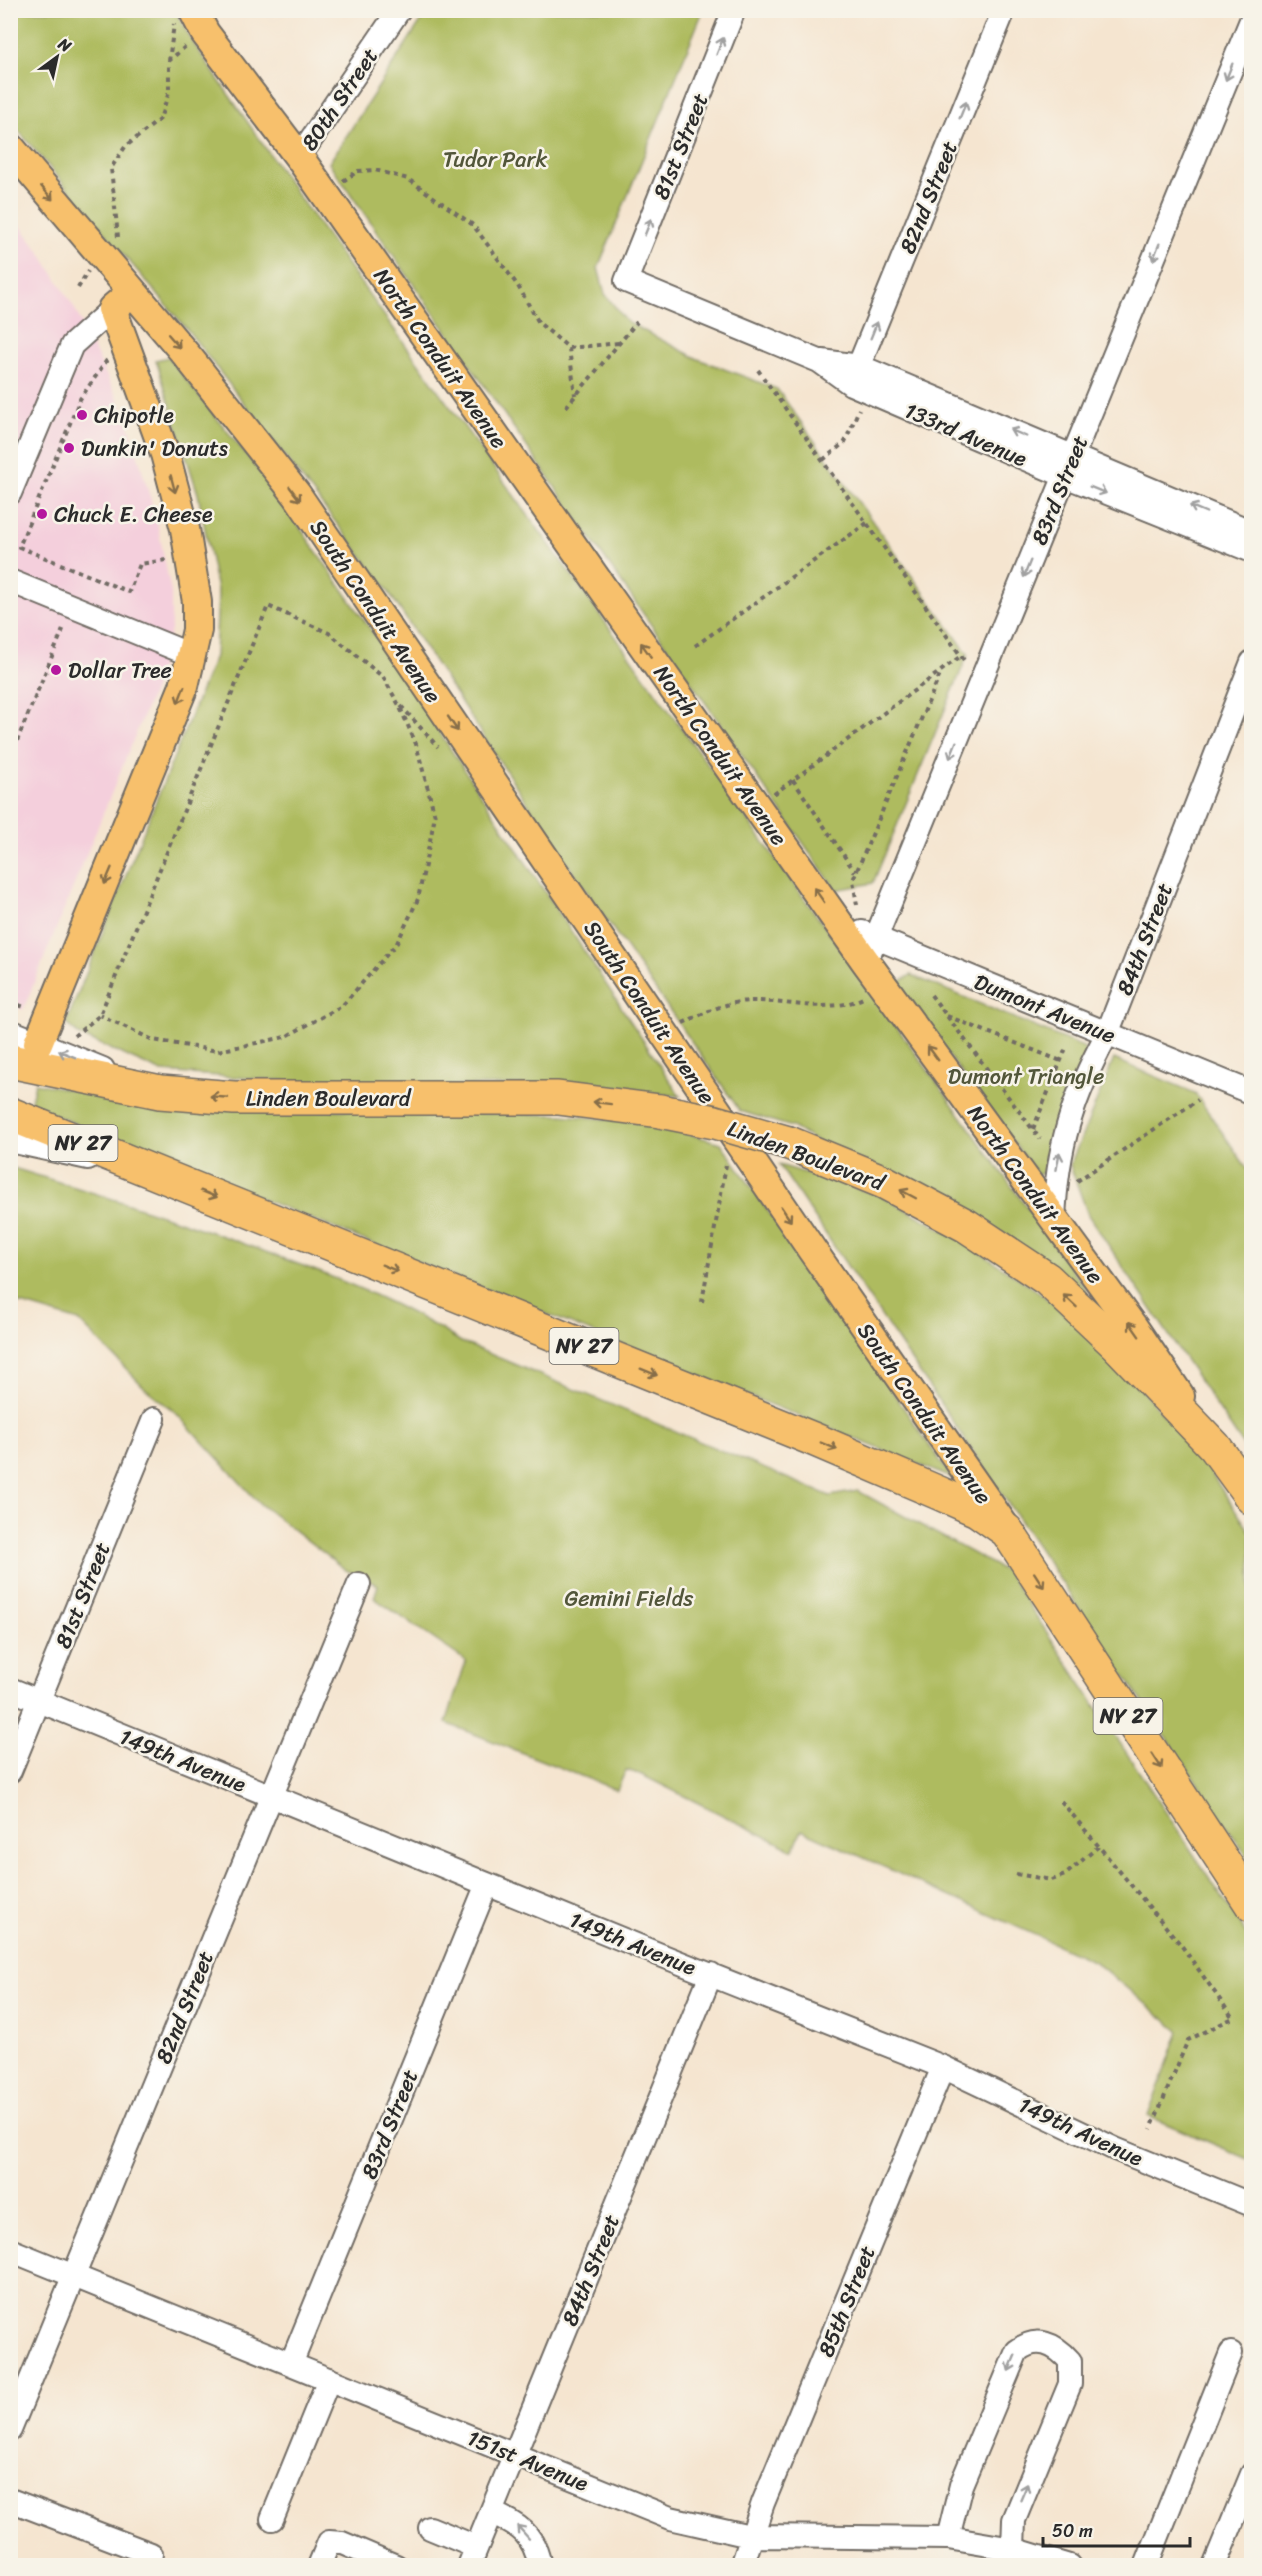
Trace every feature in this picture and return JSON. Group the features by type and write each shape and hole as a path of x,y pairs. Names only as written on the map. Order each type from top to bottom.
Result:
{"highway":[{"name":"Linden Boulevard","path":"22,1050 160,1092 234,1098 558,1098 660,1111 715,1122 789,1143 884,1182 915,1198 967,1226 1047,1279 1118,1346 1215,1447"},
{"name":"NY 27","path":"10,1114 824,1443 977,1510 1007,1531"},
{"name":"North Conduit Avenue","path":"1215,1447 1251,1498"},
{"name":"South Conduit Avenue","path":"1007,1531 1251,1905"}],"main road":[{"name":"North Conduit Avenue","path":"184,16 205,33 299,157 848,914 871,950 884,986 1134,1329 1215,1447"},
{"name":"South Conduit Avenue","path":"10,147 122,301 189,358 297,495 1007,1531"},
{"path":"22,1050 154,764 184,686 197,630 197,602 185,529 122,301"}],"street":[{"name":"80th Street","path":"299,157 399,10"},
{"name":"81st Street","path":"626,281 734,10"},
{"name":"82nd Street","path":"858,384 1004,10"},
{"name":"83rd Street","path":"871,950 1251,18"},
{"name":"133rd Avenue","path":"626,281 819,361 858,384 1069,466 1251,532"},
{"path":"10,493 67,354 80,337 122,301"},
{"name":"133rd Avenue","path":"1069,466 1251,551"},
{"path":"10,581 191,655"},
{"name":"84th Street","path":"1054,1220 1056,1174 1062,1141 1085,1077 1107,1034 1251,662"},
{"name":"Dumont Avenue","path":"871,950 1107,1034 1251,1093"},
{"path":"10,1141 155,1172"},
{"name":"81st Street","path":"10,1771 154,1419"},
{"name":"82nd Street","path":"10,2430 270,1795 359,1584"},
{"name":"149th Avenue","path":"10,1689 943,2067 1115,2149 1251,2205"},
{"name":"83rd Street","path":"291,2364 487,1884"},
{"name":"84th Street","path":"472,2556 711,1974"},
{"name":"85th Street","path":"742,2565 750,2536 943,2067"},
{"name":"151st Avenue","path":"10,2250 670,2518 750,2536 948,2538 990,2555 1013,2549 1069,2565"},
{"path":"948,2538 961,2485 1017,2351 1031,2342 1045,2343 1055,2347 1070,2361 1070,2384 1014,2520 1013,2549"},
{"path":"1146,2565 1231,2353"},
{"path":"272,2519 329,2379"},
{"path":"1214,2565 1251,2474"},
{"path":"10,2500 151,2554"},
{"path":"490,2512 518,2525 537,2552 540,2565"},
{"path":"430,2528 472,2556"},
{"path":"319,2565 329,2542 342,2543 396,2565"}],"path":[{"path":"115,246 118,239 111,168 125,147 160,119 169,92 169,61 184,16"},
{"path":"169,61 192,41"},
{"path":"337,185 358,171 375,170 408,179 473,225 518,286 539,323 569,348 575,394"},
{"path":"78,288 89,268"},
{"path":"566,407 637,322"},
{"path":"569,348 619,343"},
{"path":"19,547 80,399 107,360"},
{"path":"758,370 968,664"},
{"path":"823,460 845,442 858,384"},
{"path":"695,646 867,523"},
{"path":"10,548 19,547 129,592 140,564 172,559"},
{"path":"71,1039 100,1016 268,606 329,633 383,676 416,744 435,816 418,899 397,943 342,1006 285,1037 218,1051 153,1040 100,1016"},
{"path":"10,758 64,627"},
{"path":"769,797 961,656"},
{"path":"848,914 853,880 942,670"},
{"path":"794,780 856,873"},
{"path":"665,1035 701,1014 722,1006 748,1001 831,1006 854,1002 884,986"},
{"path":"931,995 1040,1139"},
{"path":"10,1002 30,1010"},
{"path":"946,1016 1061,1060"},
{"path":"1033,1130 1066,1048"},
{"path":"1069,1182 1080,1181 1198,1100"},
{"path":"702,1302 728,1156"},
{"path":"1061,1800 1180,1945 1233,2018 1188,2040 1151,2128"},
{"path":"1016,1874 1052,1880 1065,1875 1099,1846"}],"shaded area":[{"path":"10,211 42,255 75,309 127,419 156,517 171,592 171,630 154,689 23,1010 10,1004"}],"green space":[{"name":"Tudor Park","path":"428,10 703,11 598,268 605,294 627,322 698,359 777,389 968,654 873,883 836,890 329,163"},
{"path":"10,11 175,11 192,41 301,200 1087,1291 1078,1296 792,1127 740,1111 560,853 384,585 186,328 11,122"},
{"path":"168,357 271,486 389,656 680,1096 565,1085 361,1086 162,1072 79,1035 66,1023 215,656 218,595 198,494 156,360"},
{"name":"Dumont Triangle","path":"911,975 1083,1047 1087,1053 1085,1066 1042,1174 1037,1174 899,989 899,982"},
{"path":"1114,1059 1195,1093 1251,1174 1251,1457 1088,1215 1070,1165"},
{"path":"35,1083 160,1106 562,1115 648,1123 721,1143 952,1478 30,1105"},
{"path":"779,1165 882,1196 961,1240 1039,1292 1106,1350 1196,1451 1251,1533 1251,1862"},
{"name":"Gemini Fields","path":"10,1167 179,1221 350,1284 418,1316 461,1342 830,1496 858,1491 1007,1572 1251,1941 1251,2160 1148,2116 1179,2031 1095,1962 802,1830 793,1850 642,1775 626,1770 617,1790 446,1723 466,1661 374,1598 378,1585 346,1570 260,1504 176,1413 146,1389 79,1321 11,1301"}],"place":[{"name":"Chipotle","path":"82,415"},
{"name":"Dunkin' Donuts","path":"69,448"},
{"name":"Chuck E. Cheese","path":"42,514"},
{"name":"Dollar Tree","path":"56,670"}]}
